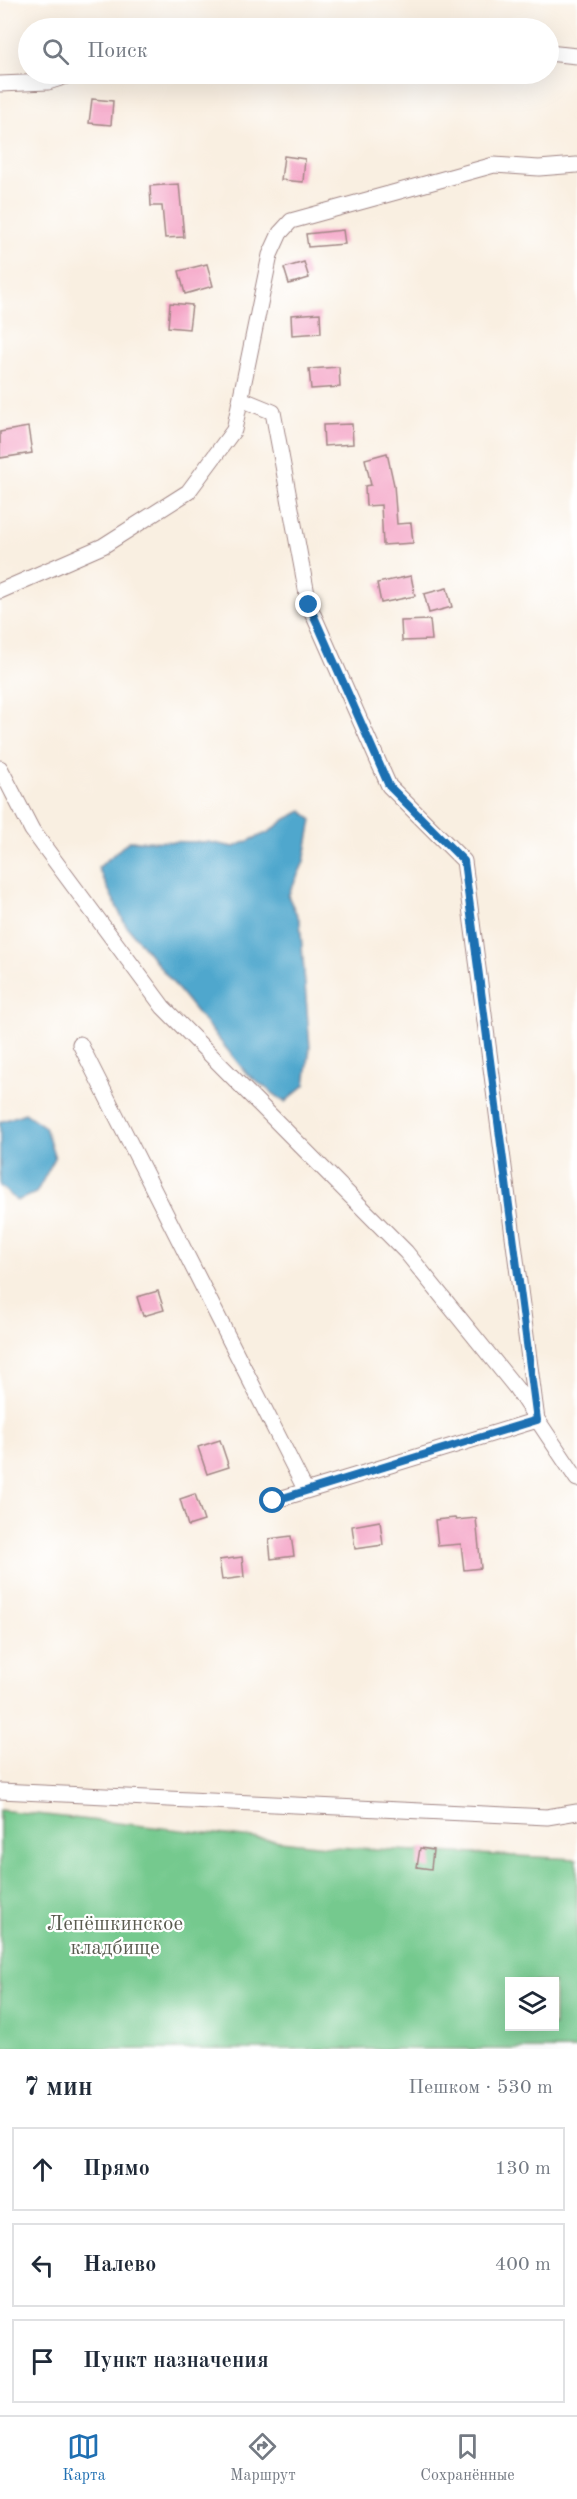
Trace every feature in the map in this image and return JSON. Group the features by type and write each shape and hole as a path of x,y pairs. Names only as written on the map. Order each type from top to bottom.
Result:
{"street":[{"path":"559,55 577,56"},
{"path":"0,84 18,83"},
{"path":"0,591 103,546 188,492 234,430 270,255 280,233 291,221 494,165 538,168 577,165"},
{"path":"241,399 273,412 309,605 389,786 464,861 537,1420"},
{"path":"0,768 32,830 163,1007 406,1252 516,1388 577,1479"},
{"path":"80,1044 306,1491"},
{"path":"273,1501 537,1420"},
{"path":"0,1791 547,1817 577,1812"}],"green space":[{"name":"Лепёшкинское кладбище","path":"0,1810 335,1847 577,1859 577,2049 0,2049"}],"water":[{"path":"302,811 312,820 304,862 288,896 300,921 310,1048 305,1085 285,1102 247,1074 125,924 98,868 129,841 208,842 234,847 269,832 286,819"},
{"path":"25,1113 45,1127 55,1158 36,1193 17,1201 0,1186 0,1122"}],"building":[{"path":"92,99 113,101 111,125 89,123"},
{"path":"284,156 305,159 303,182 281,180"},
{"path":"179,184 184,237 165,238 162,206 151,206 150,186"},
{"path":"343,230 345,244 308,247 306,234"},
{"path":"304,262 309,278 289,284 284,268"},
{"path":"207,264 213,286 185,294 179,271"},
{"path":"170,303 192,305 189,329 168,327"},
{"path":"320,313 321,333 292,335 291,315"},
{"path":"339,367 340,387 311,389 309,369"},
{"path":"352,424 353,444 324,446 323,425"},
{"path":"28,427 32,453 0,458 0,432"},
{"path":"387,453 394,485 397,524 411,523 413,543 383,545 381,505 366,506 365,486 371,485 365,459"},
{"path":"411,576 415,596 381,603 377,583"},
{"path":"447,588 452,607 429,613 424,594"},
{"path":"430,620 432,640 402,641 401,621"},
{"path":"158,1291 164,1310 143,1316 137,1297"},
{"path":"220,1440 229,1467 207,1474 198,1447"},
{"path":"195,1494 204,1521 188,1526 180,1499"},
{"path":"455,1518 456,1520 476,1518 481,1568 464,1570 461,1544 438,1546 435,1520"},
{"path":"380,1521 383,1545 355,1549 352,1526"},
{"path":"291,1536 294,1556 271,1559 269,1539"},
{"path":"242,1557 244,1577 222,1580 219,1560"},
{"path":"420,1848 433,1850 431,1869 417,1867"}],"route":[{"path":"273,1501 537,1420 464,861 389,786 309,605"}]}
